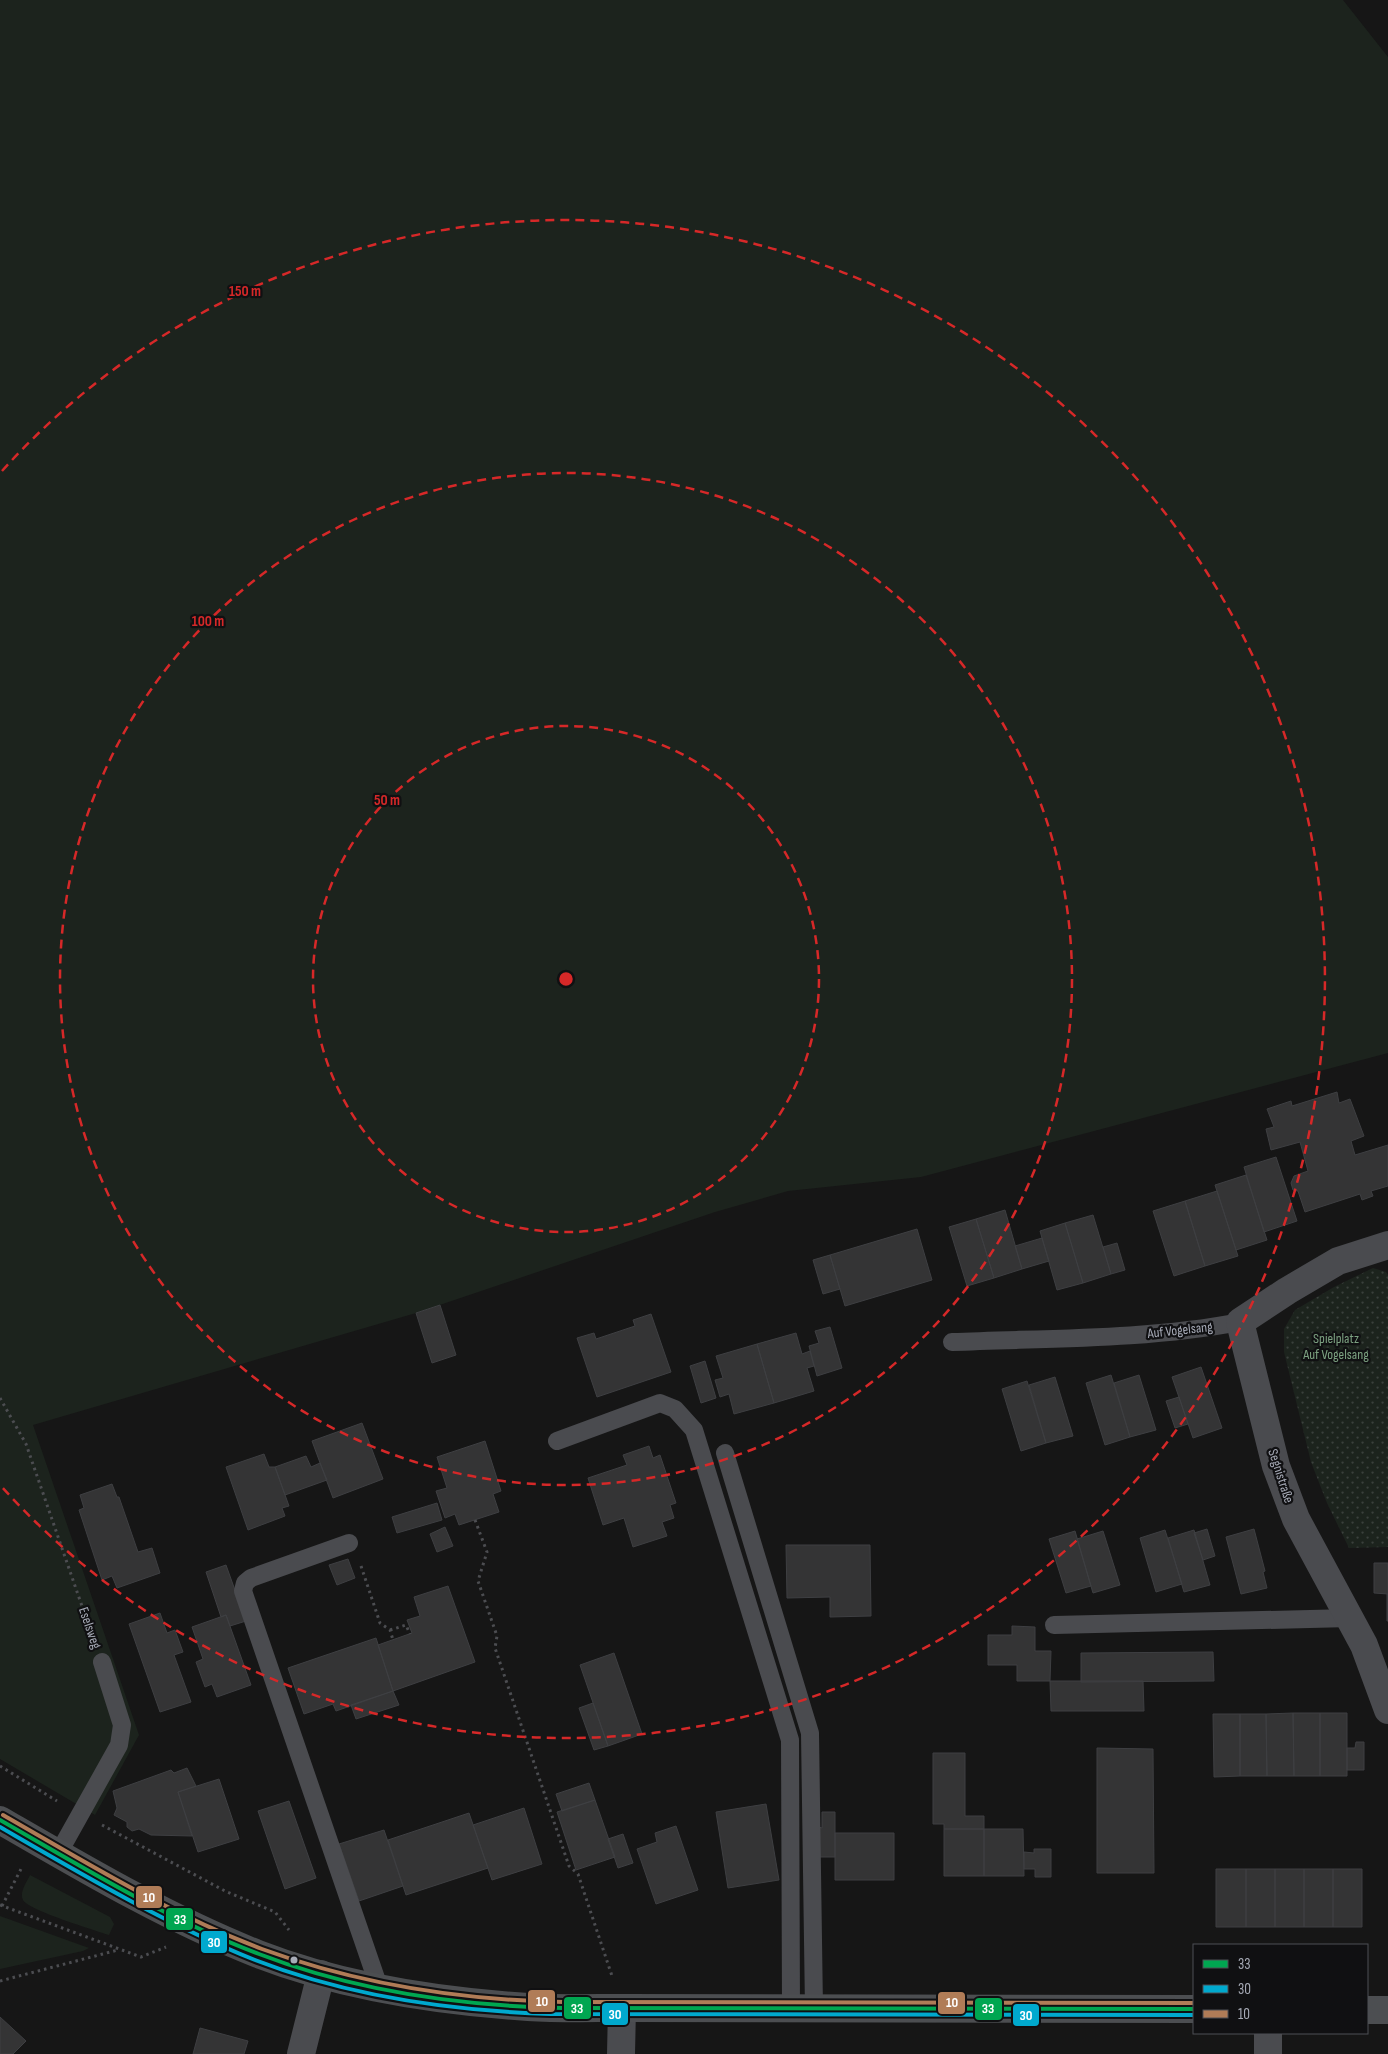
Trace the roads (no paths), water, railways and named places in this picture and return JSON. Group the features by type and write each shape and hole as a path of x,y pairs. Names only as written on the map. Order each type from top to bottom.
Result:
{"main road":[{"path":"0,1820 58,1854 203,1931 259,1954 321,1974 428,1996 520,2006 622,2008 1193,2009"},
{"path":"1368,2010 1388,2010"}],"street":[{"name":"Auf Vogelsang","path":"1240,1322 1338,1261 1388,1245"},
{"name":"Segnistraße","path":"1240,1322 1276,1466 1296,1519 1364,1645 1388,1710"},
{"path":"301,2054 321,1974"},
{"path":"621,2054 622,2008"},
{"path":"1268,2034 1268,2054"}],"lane":[{"name":"Auf Vogelsang","path":"952,1342 1150,1334 1240,1322"},
{"path":"557,1441 660,1403 676,1409 694,1430 790,1740 803,2009"},
{"path":"725,1453 810,1733 803,2009"},
{"path":"349,1543 251,1578 245,1583 243,1591 379,1987"},
{"path":"1054,1625 1350,1618"},
{"name":"Eselsweg","path":"58,1854 119,1745 122,1725 102,1662"}],"park label":[{"name":"Spielplatz Auf Vogelsang","path":"1336,1346"}]}
